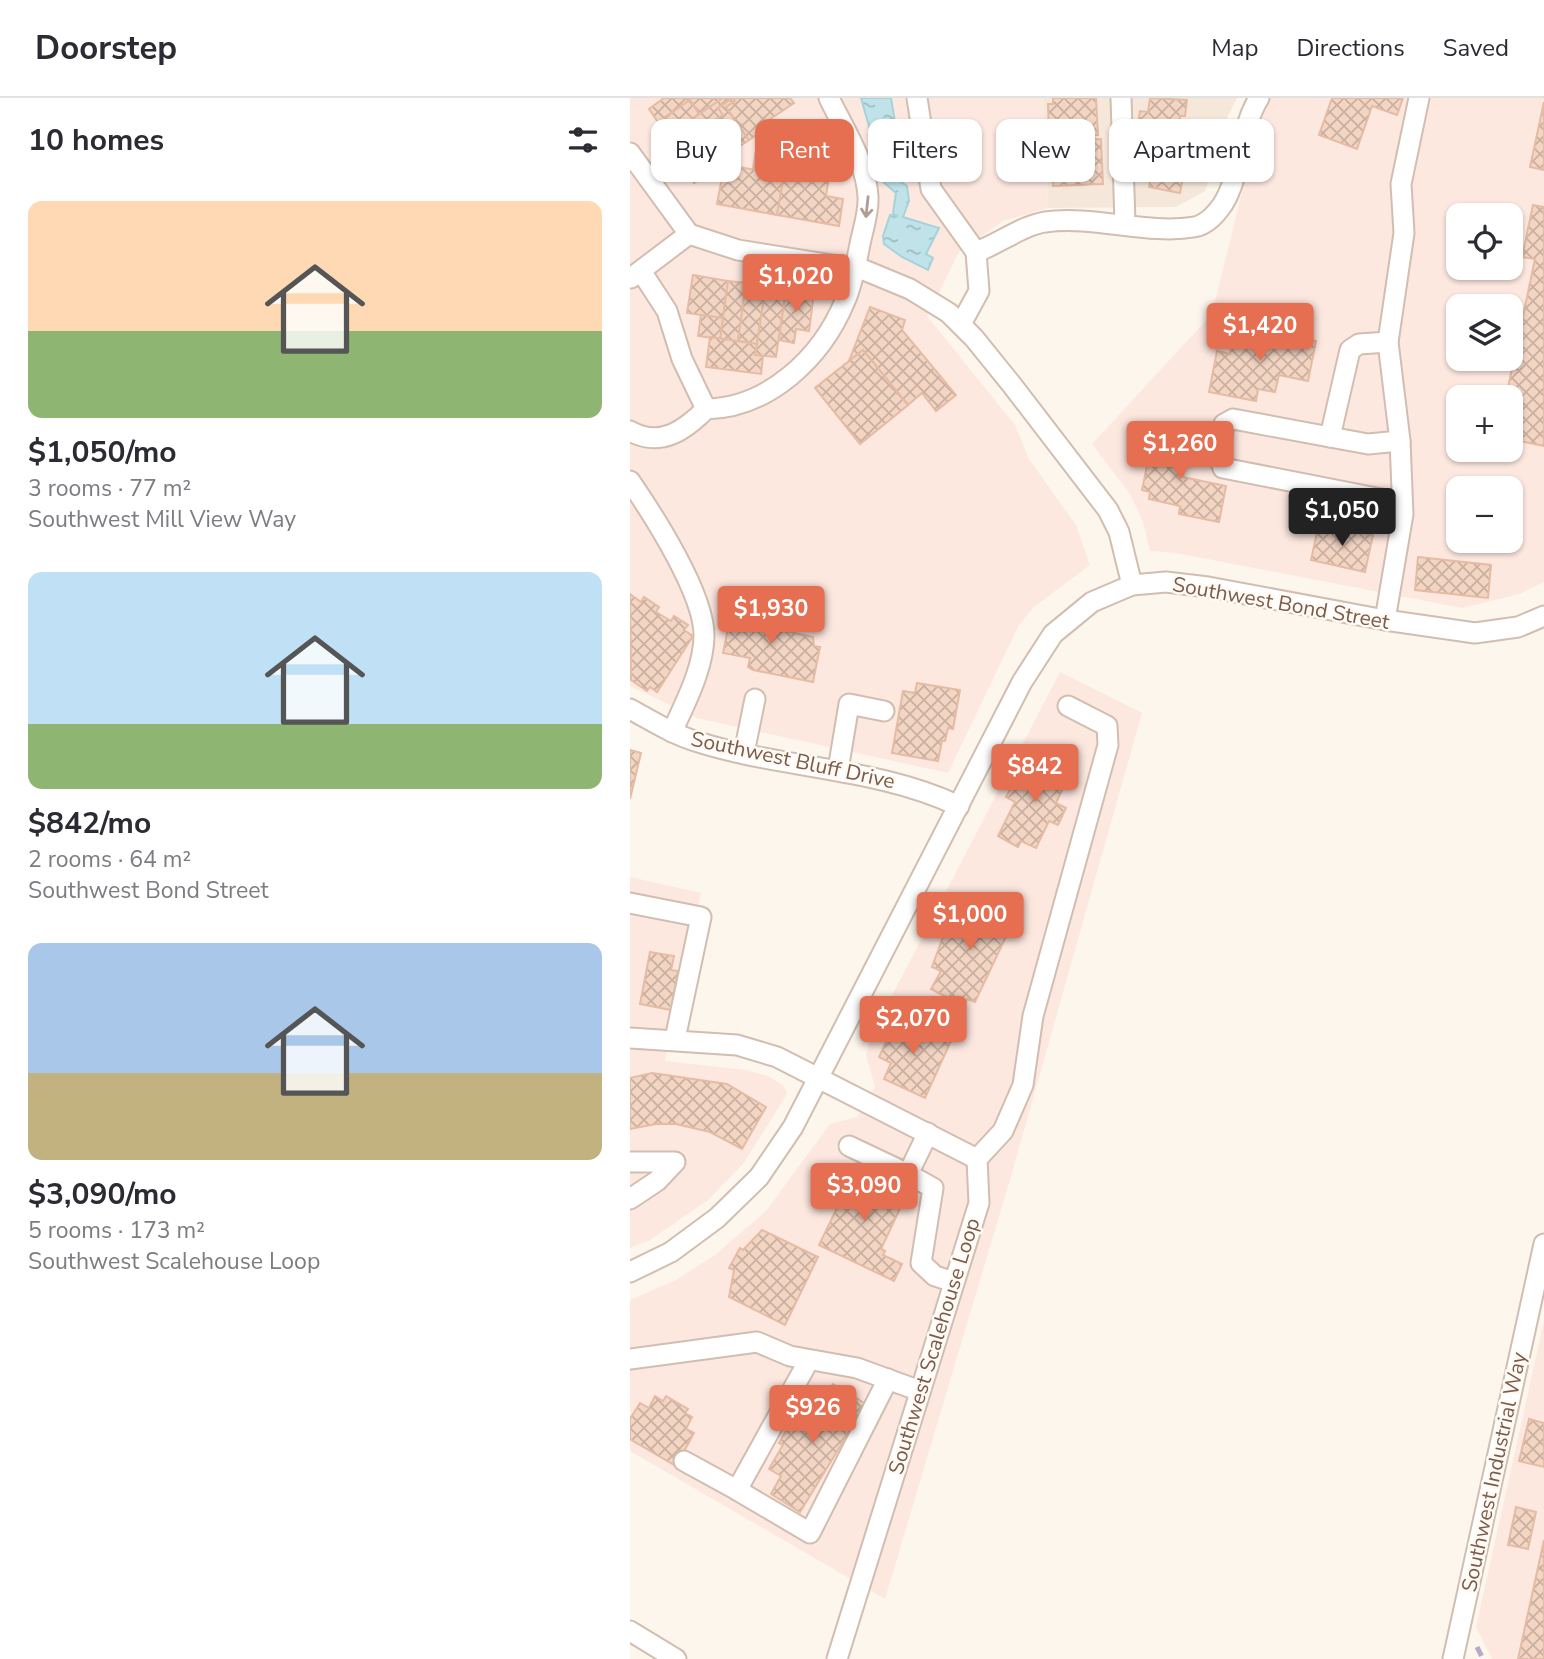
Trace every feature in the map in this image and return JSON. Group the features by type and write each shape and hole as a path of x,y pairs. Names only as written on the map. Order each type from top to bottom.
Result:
{"street":[{"path":"630,431 658,438 684,430 706,409 730,409 776,387 805,364 834,322 846,300 868,205 867,187 829,98"},
{"path":"917,98 931,189 976,252 979,291 961,324"},
{"path":"1121,98 1125,223"},
{"path":"976,252 1042,222 1196,227 1211,219 1228,193 1241,142 1259,98"},
{"path":"1385,620 1402,503 1400,441 1388,342 1404,233 1401,184 1419,98"},
{"path":"630,153 689,234 738,250 855,268 919,293 961,324 1108,510 1119,532 1132,585"},
{"path":"689,234 635,275 667,311 682,359 706,409"},
{"path":"1330,437 1350,350 1359,344 1388,342"},
{"path":"1400,441 1368,443 1233,419 1224,424 1219,456 1223,468 1402,503"},
{"path":"630,481 658,520 703,617 705,638 696,677 672,732"},
{"name":"Southwest Bond Street","path":"630,1272 671,1252 717,1218 759,1177 793,1127 822,1077 1022,682 1053,634 1093,602 1132,585 1166,582 1475,633 1518,627 1544,616"},
{"path":"744,753 755,699"},
{"path":"838,770 849,704 884,711"},
{"path":"630,1038 737,1045 777,1057 822,1077 977,1159 1003,1131 1023,1085 1033,1016 1108,745 1107,726 1068,706"},
{"name":"Southwest Bluff Drive","path":"630,709 695,741 744,753 894,781 930,792 959,806"},
{"path":"630,903 701,917 675,1039"},
{"path":"908,1174 928,1133"},
{"path":"849,1146 933,1188 921,1263 935,1276 954,1282"},
{"name":"Southwest Scalehouse Loop","path":"837,1659 979,1203 977,1159"},
{"path":"630,1162 675,1162 657,1181 630,1199"},
{"name":"Southwest Industrial Way","path":"1453,1659 1544,1244"},
{"path":"630,1359 757,1342 790,1356 858,1368 920,1391"},
{"path":"737,1490 809,1360"},
{"path":"684,1461 810,1533 888,1379"},
{"path":"630,1632 676,1659"}],"shaded area":[{"path":"630,98 1043,98 1044,119 996,119 996,182 1047,182 1048,208 1003,221 959,252 927,316 1015,425 1029,459 1076,525 1090,565 1034,607 1019,625 948,773 697,718 630,686"},
{"path":"1043,98 1237,98 1227,119 1109,119 1109,182 1208,182 1205,191 1176,207 1048,208 1047,182 1095,182 1095,119 1044,119"},
{"path":"1270,98 1544,98 1544,582 1519,594 1462,608 1176,553 1150,551 1143,522 1130,494 1092,444 1212,314 1245,182 1274,182 1274,119 1260,119 1263,107"},
{"path":"1060,672 1142,713 1012,1173 885,1599 630,1451 630,1300 676,1280 715,1255 766,1211 830,1124 857,1117 875,1087 866,1055 871,1036"},
{"path":"630,877 701,893 665,1061 746,1070 768,1076 784,1086 787,1094 743,1164 708,1200 650,1240 630,1248"},
{"path":"1544,1321 1544,1659 1492,1659 1476,1627"}],"water":[{"path":"861,98 891,98 894,119 868,119 868,123"},
{"path":"883,182 901,182 907,186 909,201 903,217 939,228 926,254 933,258 928,270 884,244 883,236 890,215 896,216 893,213 896,193"}],"building":[{"path":"664,98 723,98 699,114 690,100 662,119 656,119 649,109"},
{"path":"723,98 732,98 718,108 723,115 717,119 692,119"},
{"path":"733,98 735,101 726,107 734,119 717,119 723,115 718,108"},
{"path":"733,98 790,98 794,103 770,119 755,119 755,136 749,140 741,129 741,119 734,119 726,107 735,101"},
{"path":"1053,98 1096,98 1098,135 1095,135 1095,119 1048,119 1048,104 1053,104"},
{"path":"1150,98 1187,100 1185,116 1180,116 1180,119 1139,119 1140,111 1148,112"},
{"path":"1332,98 1403,98 1397,115 1372,106 1357,149 1319,135"},
{"path":"690,100 699,114 692,119 662,119"},
{"path":"1544,102 1544,170 1530,167"},
{"path":"741,129 749,140 741,145"},
{"path":"1095,139 1101,139 1103,184 1053,186 1053,182 1095,182"},
{"path":"741,167 755,170 755,182 783,182 777,215 717,204 721,182 741,182"},
{"path":"783,182 828,182 826,196 843,199 839,226 777,215"},
{"path":"1150,182 1182,182 1180,193 1149,187"},
{"path":"1533,205 1544,207 1544,446 1523,442 1523,385 1509,385 1511,371 1523,371 1523,316 1535,259 1523,257"},
{"path":"693,275 728,281 723,318 687,313"},
{"path":"728,281 746,283 738,341 720,339"},
{"path":"746,283 766,286 757,344 738,341"},
{"path":"766,286 786,289 776,357 755,355"},
{"path":"786,289 814,293 809,331 796,329 794,343 779,340"},
{"path":"870,307 905,320 902,330 956,395 936,411 922,393 908,405 863,350 849,361"},
{"path":"701,315 723,318 720,339 698,336"},
{"path":"1236,325 1316,341 1308,381 1279,375 1275,392 1258,389 1256,401 1209,392 1217,351 1230,354"},
{"path":"710,337 757,344 755,355 763,356 761,374 706,367"},
{"path":"863,350 908,405 860,444 815,388"},
{"path":"1154,432 1190,440 1183,477 1226,486 1219,522 1179,514 1180,506 1149,499 1150,492 1142,490"},
{"path":"1319,523 1373,535 1365,572 1311,560"},
{"path":"1418,557 1491,565 1488,598 1415,590"},
{"path":"630,594 641,602 644,597 659,607 656,612 671,621 674,616 688,625 684,630 693,636 657,692 650,687 647,691 631,680"},
{"path":"732,608 764,614 768,617 767,623 790,627 790,632 813,637 814,646 820,647 813,682 753,670 748,667 750,658 723,653"},
{"path":"917,683 960,690 953,729 948,728 938,761 892,753 903,691 915,693"},
{"path":"630,750 641,753 630,799"},
{"path":"1037,757 1070,773 1056,803 1066,808 1058,825 1049,821 1036,848 1021,841 1018,847 998,836 1015,802 1006,797 1014,782 1023,787"},
{"path":"978,897 1010,913 1005,921 1012,924 975,1002 967,999 964,1006 931,989 941,971 932,967 947,926 952,929 960,912 968,916"},
{"path":"650,952 674,956 671,970 678,971 671,1010 640,1004"},
{"path":"898,1016 951,1041 925,1098 884,1079 891,1063 879,1057"},
{"path":"652,1073 727,1084 766,1107 742,1149 710,1132 676,1124 656,1124 630,1129 630,1078"},
{"path":"856,1171 906,1196 881,1249 885,1251 883,1255 902,1264 894,1281 819,1245 837,1208 826,1203 836,1182 848,1188"},
{"path":"762,1230 818,1257 785,1325 729,1297 734,1270 729,1268 740,1248 743,1250"},
{"path":"833,1384 866,1404 800,1512 771,1494 781,1476 769,1469 783,1445 779,1443 792,1420 796,1422 811,1398 821,1404"},
{"path":"655,1396 663,1401 666,1396 688,1409 685,1413 692,1417 686,1429 694,1433 676,1466 630,1439 630,1419 640,1403 649,1408"},
{"path":"1529,1419 1544,1423 1544,1467 1519,1461"},
{"path":"1516,1507 1536,1512 1528,1549 1508,1545"},
{"path":"1544,1540 1544,1659 1518,1659"}],"railway":[{"path":"1477,1647 1483,1659"}]}
